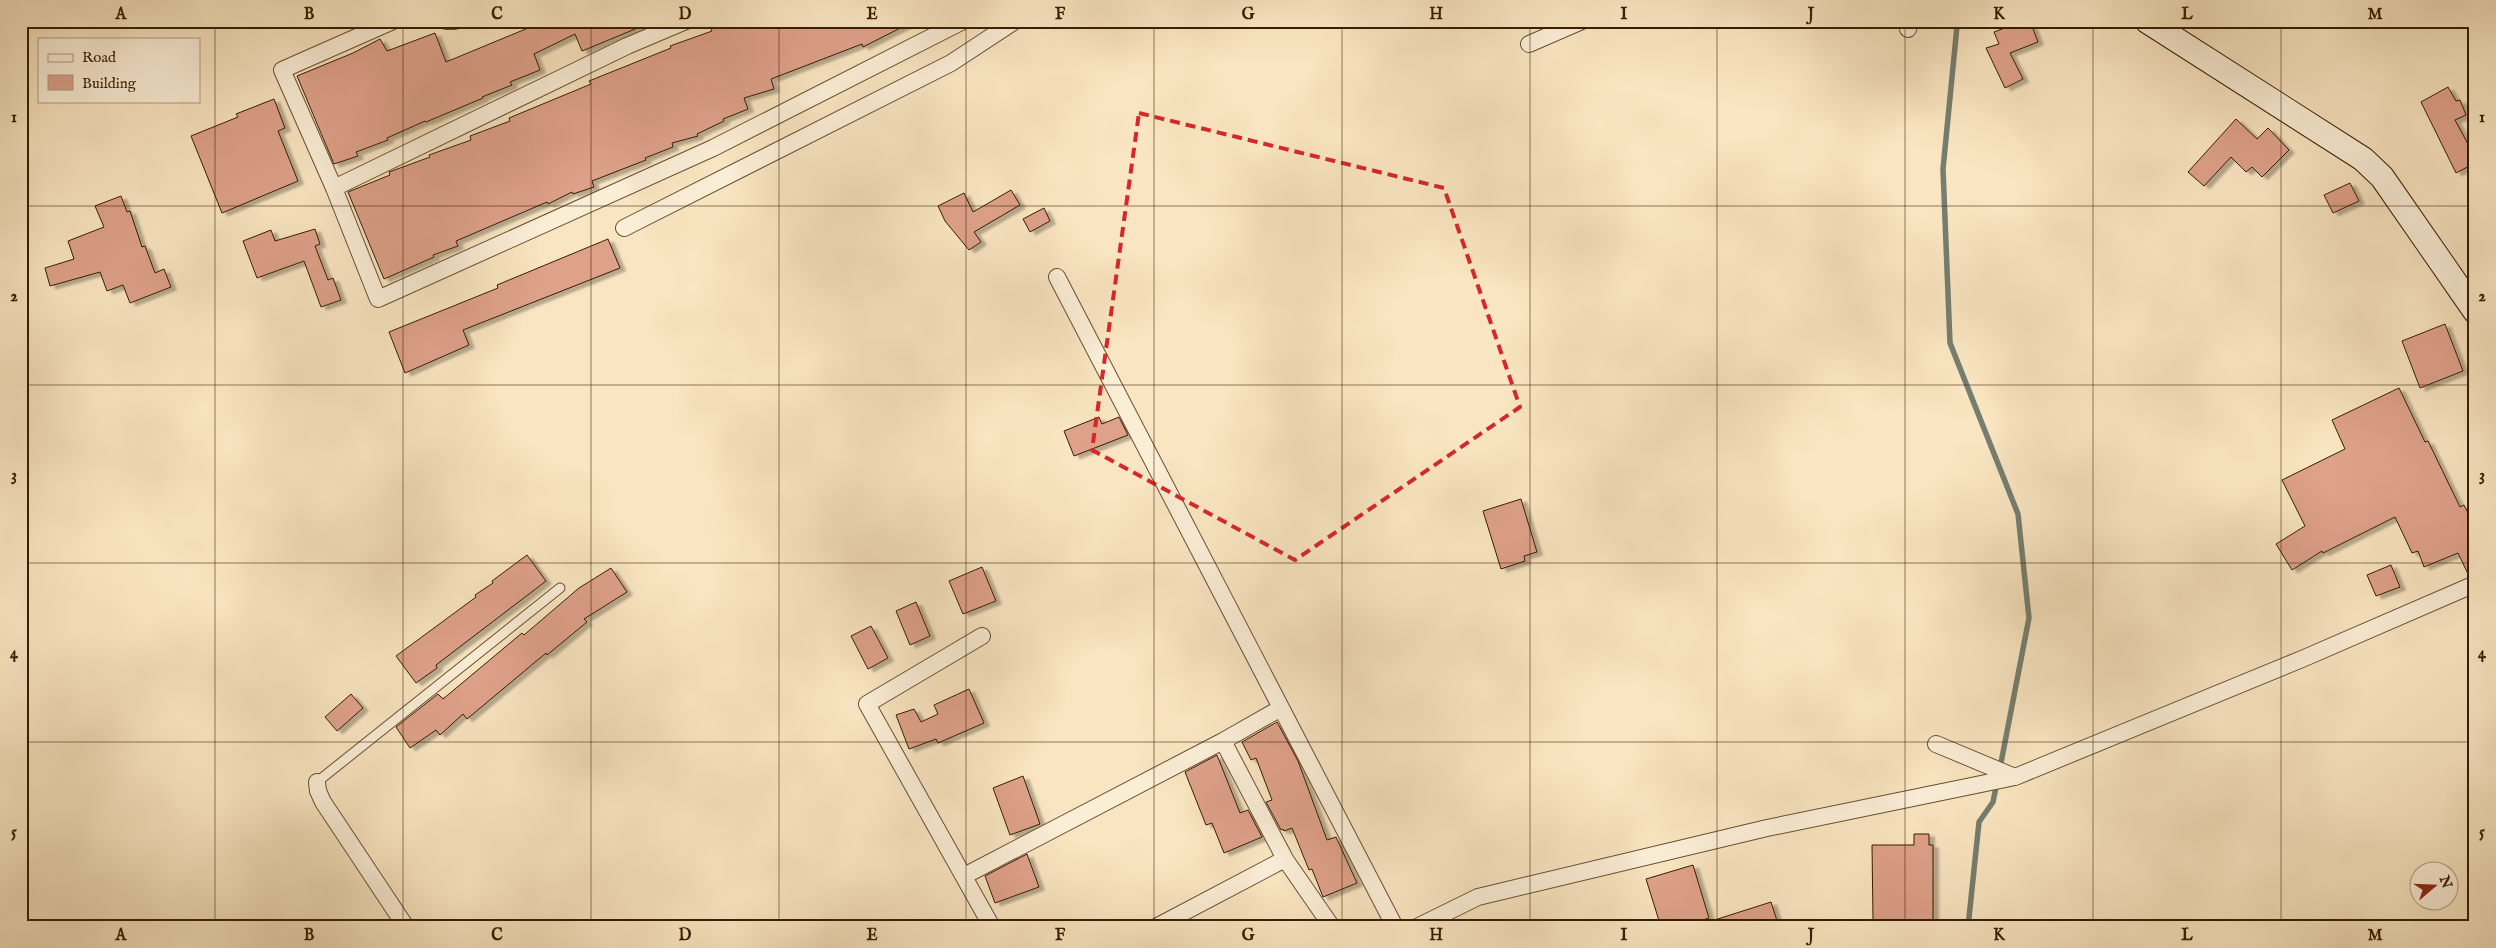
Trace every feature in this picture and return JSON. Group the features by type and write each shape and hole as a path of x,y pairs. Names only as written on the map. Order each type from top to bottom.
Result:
{"main road":[{"path":"2147,21 2363,159 2382,177 2475,311"}],"street":[{"path":"393,21 282,70 334,188 378,299 713,148 964,21"},
{"path":"446,21 454,21"},
{"path":"334,188 626,46 686,21"},
{"path":"624,228 951,63 1015,21"},
{"path":"1529,44 1582,21"},
{"path":"1057,277 1395,927"},
{"path":"1417,927 1478,897 1767,828 2014,777 2302,659 2475,584"},
{"path":"982,636 867,704 992,927"},
{"path":"964,876 1223,741 1281,708"},
{"path":"1223,741 1285,859 1332,927"},
{"path":"1936,744 2014,777"},
{"path":"317,782 318,791 323,802 406,927"},
{"path":"1156,927 1285,859"}],"lane":[{"path":"317,782 560,588"}],"highlighted area":[{"path":"1139,113 1444,188 1520,407 1295,560 1092,450"}],"building":[{"path":"545,21 652,22 582,51 575,34 534,54 540,70 510,82 512,85 483,98 425,121 387,138 388,140 356,152 358,156 334,164 297,76 353,53 380,39 387,51 435,33 446,62"},
{"path":"726,21 914,21 863,47 862,44 771,79 774,89 744,98 748,109 723,119 724,121 697,134 698,136 672,143 673,147 645,158 646,160 592,181 594,187 573,194 572,192 548,204 547,202 456,241 458,246 433,255 434,257 384,279 348,192 390,175 389,172 430,157 429,155 471,140 470,136 510,121 509,118 591,84 589,81 671,48 670,46 712,31 710,27"},
{"path":"2023,21 2030,21 2038,42 2010,53 2023,79 2005,88 1986,48 1999,44 1994,32"},
{"path":"2448,87 2456,101 2460,100 2466,115 2455,120 2475,157 2475,163 2456,173 2421,102"},
{"path":"274,99 285,128 278,131 298,181 222,213 191,136 238,117 236,114"},
{"path":"2236,119 2257,139 2268,128 2289,150 2262,177 2252,167 2246,172 2231,157 2204,186 2188,172"},
{"path":"2350,183 2359,201 2333,213 2324,195"},
{"path":"1011,190 1020,205 974,232 981,242 969,250 945,221 938,206 964,193 973,212"},
{"path":"121,196 127,212 130,211 142,247 145,246 155,273 164,269 171,287 130,303 123,285 107,291 100,272 50,286 45,268 74,259 68,241 104,227 95,206"},
{"path":"1044,208 1050,221 1030,232 1023,219"},
{"path":"315,229 320,244 315,246 328,280 333,278 341,300 321,307 304,261 257,278 243,241 271,230 275,241"},
{"path":"608,239 620,268 463,330 469,345 405,373 389,332 498,288 497,285"},
{"path":"2445,324 2463,371 2420,388 2402,341"},
{"path":"2399,388 2425,442 2428,441 2460,507 2464,505 2475,527 2475,574 2469,576 2458,553 2424,567 2418,551 2412,553 2395,517 2323,553 2322,551 2292,570 2276,544 2305,526 2282,480 2345,449 2332,420"},
{"path":"1099,417 1102,424 1119,417 1128,435 1074,456 1064,431"},
{"path":"1521,499 1537,552 1524,556 1525,561 1501,569 1483,511"},
{"path":"527,555 546,581 436,665 437,668 416,683 396,656 476,597 475,595 493,583 492,581"},
{"path":"2391,565 2400,587 2376,596 2367,575"},
{"path":"982,567 996,601 963,614 949,581"},
{"path":"611,568 627,592 584,619 587,622 547,655 546,653 467,719 463,714 440,735 436,730 410,748 396,727 438,694 443,699 522,633 524,635 579,588"},
{"path":"916,602 930,636 910,645 896,611"},
{"path":"871,626 888,658 868,669 851,636"},
{"path":"969,689 984,723 938,743 936,739 909,749 896,715 914,709 921,722 938,714 934,705"},
{"path":"351,694 363,708 337,731 325,717"},
{"path":"1277,722 1298,761 1327,840 1336,837 1357,883 1323,897 1312,869 1309,870 1292,828 1284,831 1283,829 1281,830 1266,802 1272,800 1256,758 1251,760 1242,742"},
{"path":"1217,755 1240,813 1248,810 1262,837 1224,853 1212,823 1206,825 1185,772"},
{"path":"1023,776 1040,824 1010,835 993,788"},
{"path":"1914,834 1929,834 1929,845 1933,845 1933,920 1873,920 1872,845 1914,845"},
{"path":"1027,854 1039,887 995,903 985,876"},
{"path":"1693,865 1709,918 1681,927 1661,927 1646,879"},
{"path":"1771,902 1779,927 1703,927 1702,924"}],"waterway":[{"path":"1960,21 1957,26 1943,169 1950,343 2018,514 2029,618 2000,768"},
{"path":"1968,927 1979,822 1993,802 1997,782"}]}
